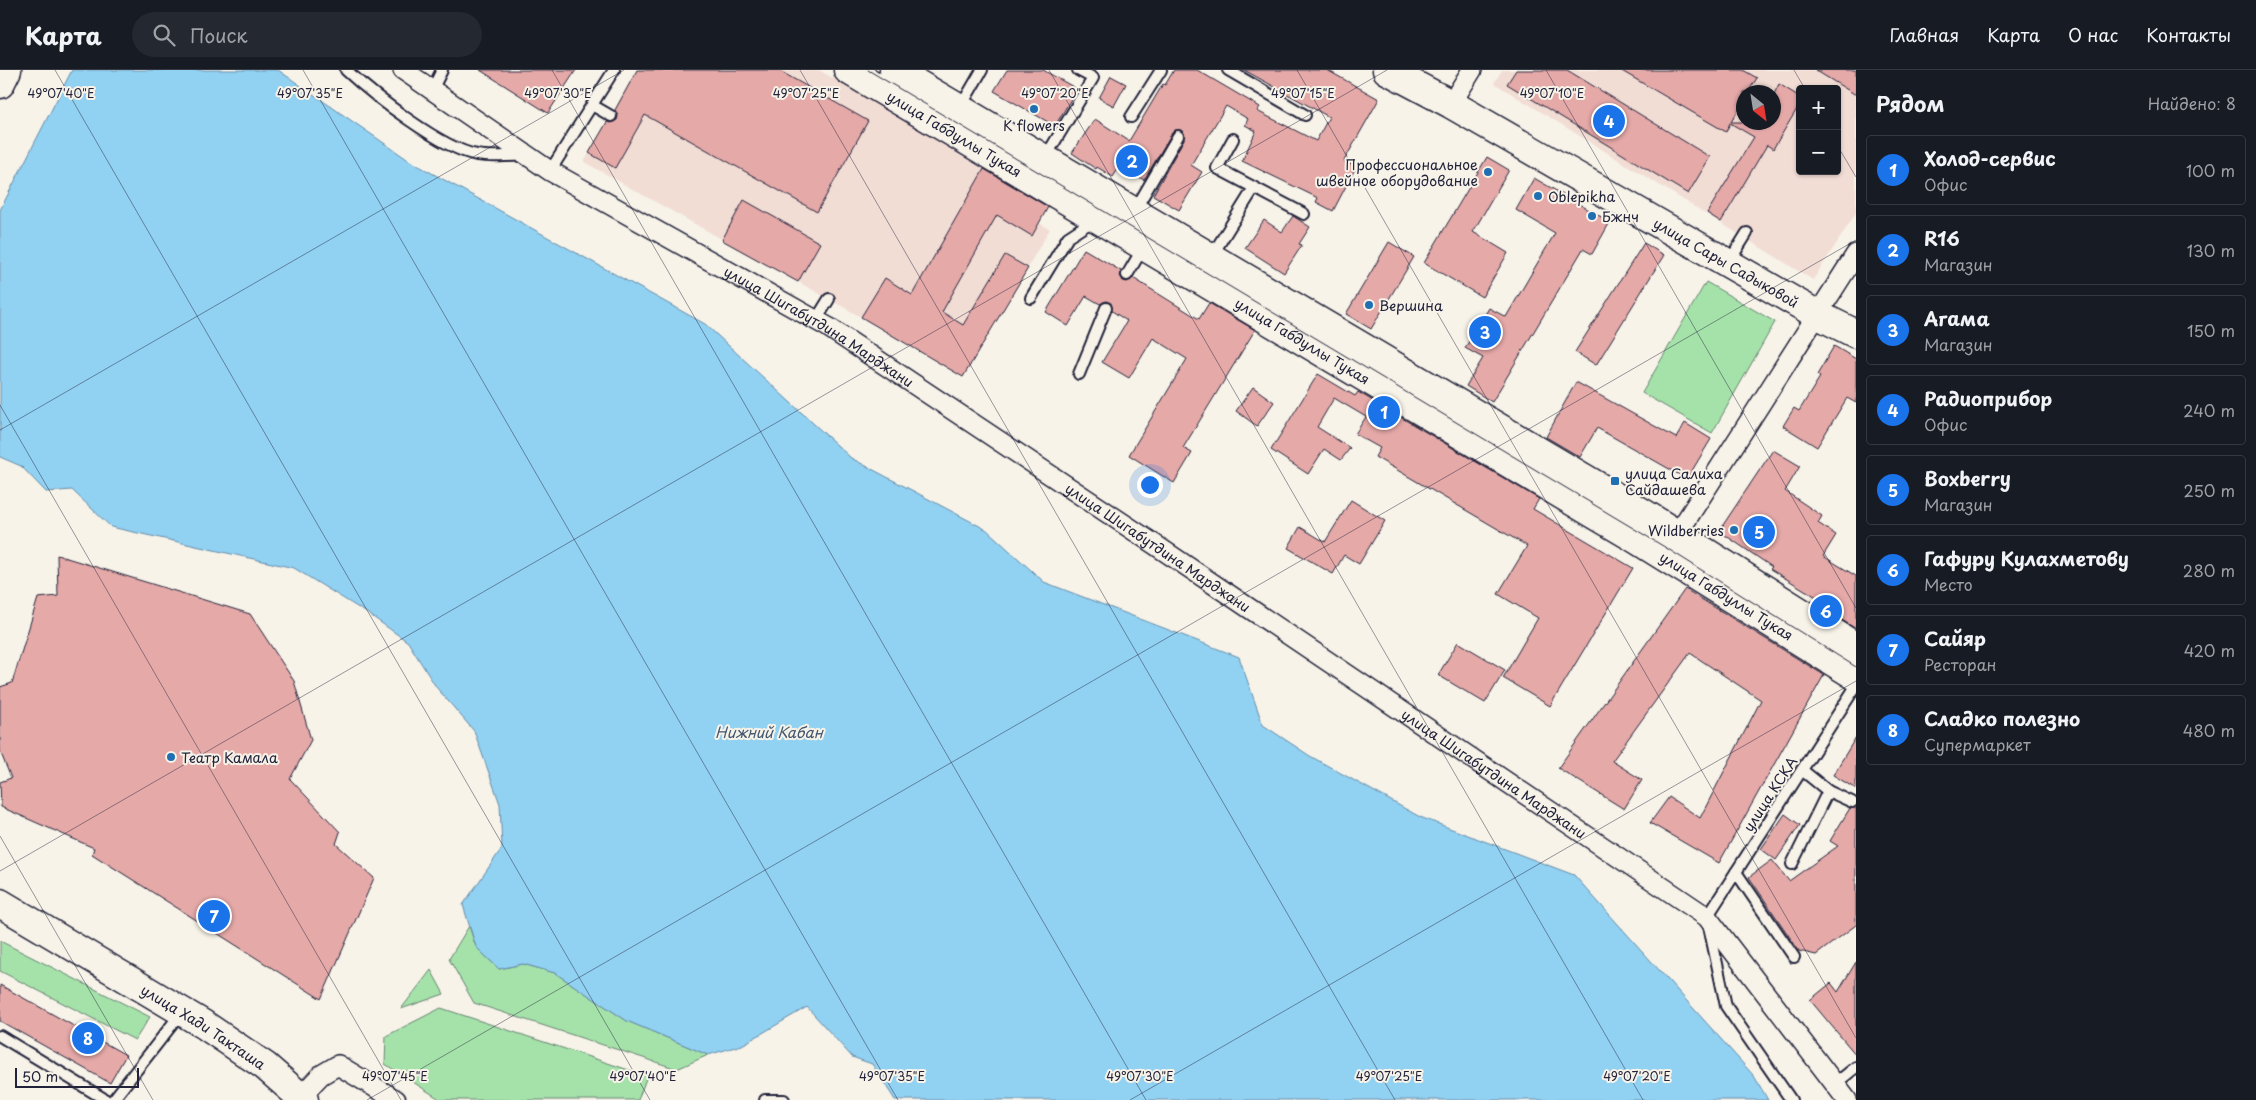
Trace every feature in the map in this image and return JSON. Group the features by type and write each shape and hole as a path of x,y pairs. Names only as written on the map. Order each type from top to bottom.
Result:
{"main road":[{"path":"0,84 7,70"},
{"name":"улица Габдуллы Тукая","path":"848,70 1144,246 1670,545 1855,643"},
{"name":"улица Габдуллы Тукая","path":"894,70 963,103 1044,159 1645,514 1670,545 1856,676"},
{"name":"улица Сары Садыковой","path":"1388,70 1451,104 1818,315 1856,334"},
{"name":"улица Хади Такташа","path":"2,909 182,1011 265,1066 301,1099"}],"street":[{"name":"улица Шигабутдина Марджани","path":"403,70 550,172 816,320 1161,548 1707,917 1847,1100"},
{"path":"1451,104 1472,70"},
{"path":"1670,545 1856,254"},
{"name":"улица Хади Такташа","path":"301,1099 321,1075 338,1065 396,1100"}],"lane":[{"path":"346,70 359,82 444,143 478,156 527,156"},
{"path":"432,90 442,70"},
{"path":"550,172 614,70"},
{"path":"963,103 982,70"},
{"path":"963,103 988,70"},
{"path":"1044,159 1093,78 1078,70"},
{"path":"1132,117 1161,70"},
{"path":"1228,70 1305,116"},
{"path":"592,105 610,116"},
{"path":"1134,212 1178,136"},
{"path":"1233,139 1217,168 1304,214"},
{"path":"1211,257 1254,188"},
{"path":"1031,298 1068,238 1088,224 1093,216"},
{"path":"1728,263 1747,233"},
{"path":"1127,274 1144,246"},
{"path":"816,320 829,299"},
{"path":"1079,374 1106,308"},
{"name":"улица КСКА","path":"1707,917 1856,686"},
{"path":"1802,770 1828,791 1852,802"},
{"path":"1792,864 1828,791"},
{"path":"1736,872 1794,957"},
{"path":"1707,917 1726,1006 1791,1100"},
{"path":"114,1100 182,1011"},
{"path":"0,1036 106,1100"},
{"path":"1835,1084 1856,1067"},
{"path":"766,1100 784,1100"}],"shaded area":[{"path":"637,70 819,70 1050,205 1039,223 1050,229 963,377 861,317 584,162"},
{"path":"1502,70 1856,70 1856,213 1813,280 1494,83"}],"green space":[{"path":"1706,282 1775,322 1712,433 1642,393"},
{"path":"469,926 476,947 499,969 523,964 555,973 627,1021 708,1055 677,1069 474,1003 449,959"},
{"path":"0,941 150,1017 135,1040 0,971"},
{"path":"431,970 444,994 401,1009"},
{"path":"441,1008 647,1076 638,1100 441,1100 385,1064 386,1036"}],"water":[{"name":"Нижний Кабан","path":"72,70 278,70 410,161 705,324 851,458 987,530 1044,582 1239,657 1263,725 1310,756 1420,817 1574,875 1754,1076 1768,1100 895,1100 872,1064 852,1057 807,1007 742,1045 708,1055 627,1021 555,973 523,964 499,969 476,947 463,905 502,848 500,804 474,731 436,687 408,642 370,615 294,568 111,527 72,490 46,492 21,466 0,457 0,210"}],"building":[{"path":"480,70 576,70 548,113"},
{"path":"637,70 778,70 868,121 817,212 645,115 615,168 589,153 607,122 611,123 617,120 618,116 615,110"},
{"path":"1007,70 1043,70 1077,89 1055,126 994,91"},
{"path":"1174,70 1197,70 1260,107 1257,111 1316,141 1329,117 1244,70 1327,70 1379,99 1344,161 1356,167 1333,211 1316,202 1318,198 1242,161 1256,131 1245,125 1248,119 1226,106 1191,165 1202,172 1179,210 1153,195 1184,139 1184,133 1181,130 1175,130 1172,133 1144,180 1120,166 1113,177 1097,167 1096,169 1072,153 1095,119 1129,141 1163,84 1165,85"},
{"path":"1516,70 1567,70 1710,157 1688,194 1507,84"},
{"path":"1620,70 1743,70 1757,78 1752,85 1736,85 1736,114 1731,122 1736,122 1736,126 1730,123 1726,132"},
{"path":"1815,70 1856,70 1856,95"},
{"path":"1111,76 1126,84 1114,106 1099,98"},
{"path":"1781,85 1796,95 1796,111 1773,149 1767,145 1721,222 1707,213 1754,137 1742,130 1781,130"},
{"path":"1487,157 1509,170 1473,232 1508,253 1482,297 1424,263"},
{"path":"984,169 1048,207 1032,236 997,215 942,312 963,325 1005,255 1028,268 963,377 861,317 885,278 912,295"},
{"path":"1534,178 1610,222 1592,254 1583,249 1492,402 1466,386 1483,358 1465,348 1489,308 1506,317 1555,233 1516,210"},
{"path":"744,200 820,243 798,282 722,240"},
{"path":"1293,216 1310,227 1299,244 1302,245 1284,273 1245,248 1264,220 1282,232"},
{"path":"1389,242 1414,257 1371,329 1346,314"},
{"path":"1644,243 1664,255 1596,365 1575,352"},
{"path":"1084,249 1121,271 1120,275 1123,281 1127,282 1133,278 1199,319 1209,303 1255,330 1183,448 1192,453 1174,483 1129,455 1187,359 1153,338 1129,378 1102,362 1127,321 1112,311 1111,303 1106,301 1100,304 1086,296 1068,326 1046,312"},
{"path":"1834,346 1856,359 1856,403 1847,398 1817,447 1783,426 1794,408 1799,411 1820,377 1817,375"},
{"path":"1318,374 1355,396 1358,392 1539,499 1533,509 1633,568 1550,706 1503,678 1538,618 1498,594 1527,546 1375,457 1380,448 1355,434 1366,417 1334,398 1317,427 1350,448 1341,460 1324,449 1308,474 1271,450"},
{"path":"1576,382 1676,438 1685,423 1711,439 1687,479 1597,428 1580,457 1546,437"},
{"path":"1253,387 1274,402 1257,426 1236,411"},
{"path":"1773,450 1800,466 1785,491 1822,516 1818,523 1836,535 1823,556 1856,576 1856,629 1820,606 1823,601 1770,569 1772,567 1719,531"},
{"path":"1351,500 1385,521 1359,564 1344,555 1333,574 1288,548 1300,527 1325,542"},
{"path":"57,555 250,614 294,681 311,740 290,779 340,832 336,844 374,878 321,999 92,854 94,848 1,807 0,782 11,778 0,751 0,687 12,683 38,598 58,596"},
{"path":"1685,589 1824,675 1719,863 1650,823 1669,797 1700,818 1761,700 1690,653 1612,761 1642,780 1624,809 1558,768"},
{"path":"1458,642 1505,670 1485,703 1438,675"},
{"path":"1856,737 1856,789 1833,775"},
{"path":"1850,808 1856,808 1856,925 1816,955 1799,951 1749,877 1772,860 1789,881 1838,846 1830,841"},
{"path":"1785,814 1800,825 1776,860 1761,849"},
{"path":"1856,962 1856,1055 1810,1000 1831,983 1838,992"},
{"path":"0,985 126,1055 110,1083 0,1021"}],"tram line":[{"path":"868,70 1668,549 1856,667"}],"place":[{"name":"K flowers","path":"1034,109"},
{"name":"Радиоприбор","path":"1609,121"},
{"name":"R16","path":"1132,161"},
{"name":"Профессиональное швейное оборудование","path":"1488,172"},
{"name":"Oblepikha","path":"1538,196"},
{"name":"Бжнч","path":"1592,216"},
{"name":"Вершина","path":"1369,305"},
{"name":"Агама","path":"1485,332"},
{"name":"Холод-сервис","path":"1384,412"},
{"name":"улица Салиха Сайдашева","path":"1615,481"},
{"name":"Wildberries","path":"1734,530"},
{"name":"Boxberry","path":"1759,532"},
{"name":"Гафуру Кулахметову","path":"1826,611"},
{"name":"Театр Камала","path":"171,757"},
{"name":"Сайяр","path":"214,916"},
{"name":"Сладко полезно","path":"88,1038"}]}
